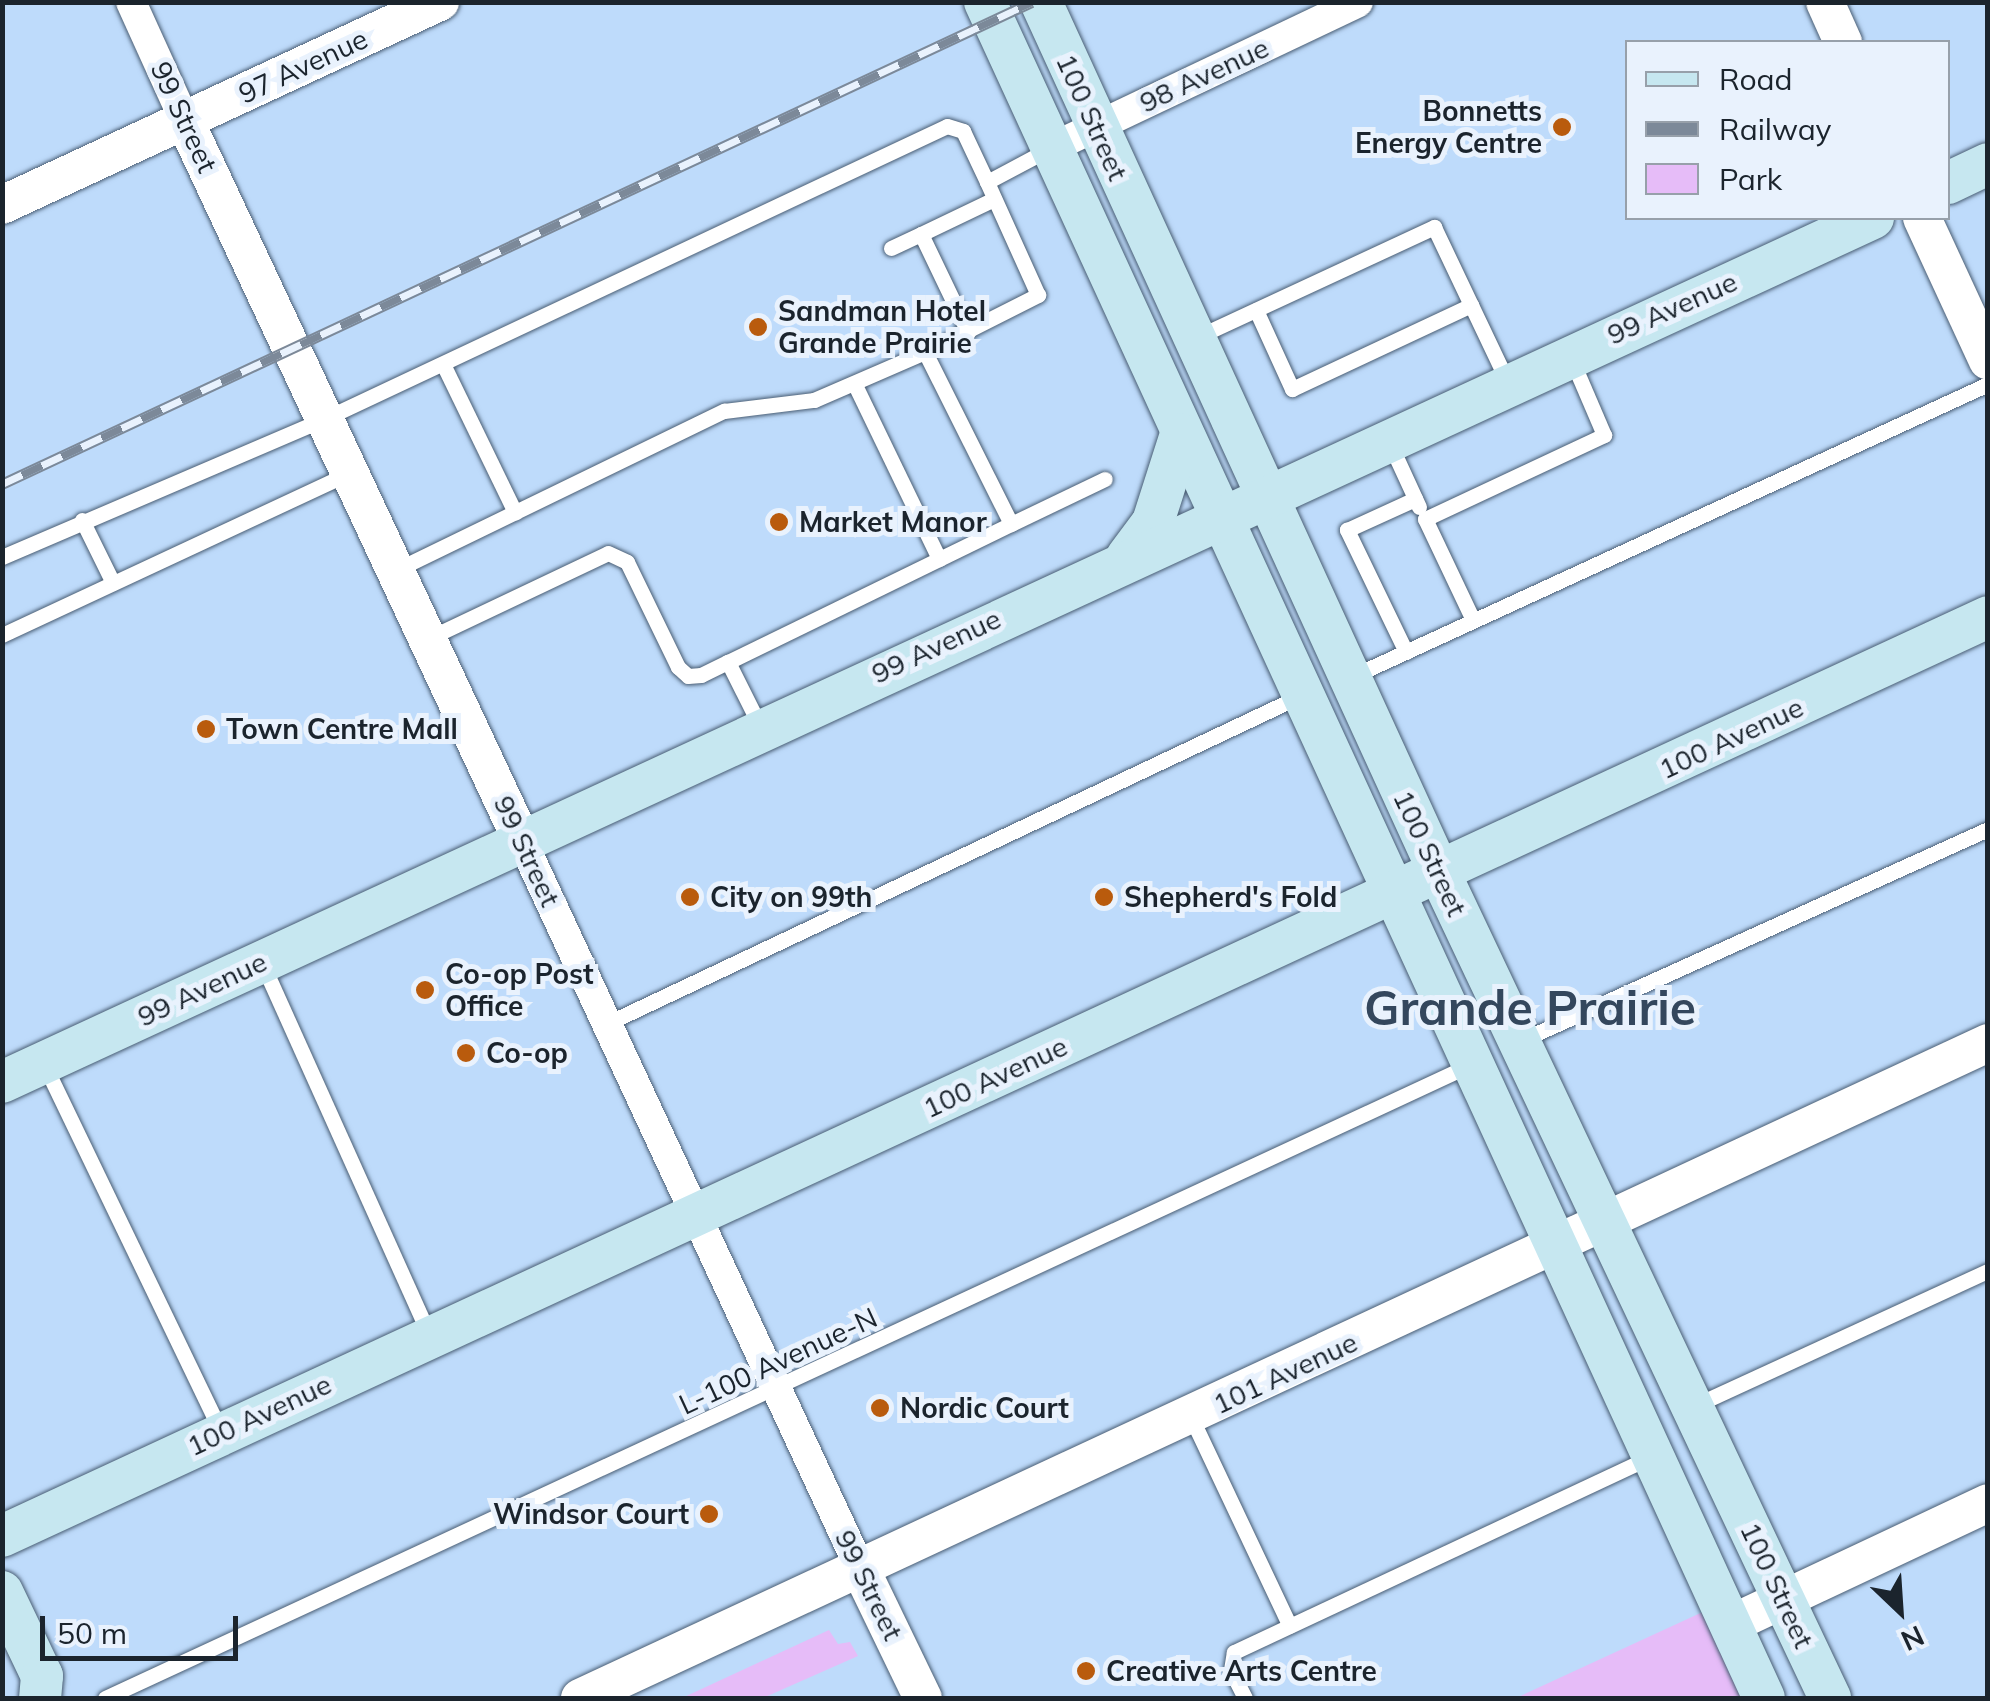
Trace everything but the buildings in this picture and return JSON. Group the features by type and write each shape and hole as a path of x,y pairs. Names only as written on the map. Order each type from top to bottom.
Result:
{"main road":[{"name":"100 Street","path":"985,2 1217,516 1764,1698"},
{"name":"100 Street","path":"1041,2 1095,127 1268,492 1518,1042 1830,1698"},
{"path":"1950,182 1988,164"},
{"name":"99 Avenue","path":"2,1082 1268,492 1868,220"},
{"path":"1128,557 1153,522 1181,434"},
{"name":"100 Avenue","path":"2,1536 429,1335 1392,897 1988,617"},
{"path":"2,1592 42,1676 40,1698"}],"street":[{"name":"99 Street","path":"131,2 923,1698"},
{"name":"97 Avenue","path":"2,206 440,2"},
{"name":"98 Avenue","path":"1049,149 1358,2"},
{"path":"1824,2 1842,40"},
{"path":"1923,220 1988,361"},
{"name":"101 Avenue","path":"580,1698 1988,1044"},
{"path":"1730,1625 1988,1503"}],"lane":[{"path":"2,557 324,419 947,126 963,131 1038,295 856,387 814,400 724,411 396,570"},
{"path":"987,182 1049,149"},
{"path":"890,248 994,199"},
{"path":"1195,338 1434,227 1508,383"},
{"path":"922,234 968,332"},
{"path":"1256,310 1292,389 1472,305"},
{"path":"926,352 1011,524"},
{"path":"1424,519 1604,435 1569,355"},
{"path":"442,364 515,512"},
{"path":"1351,678 1988,384"},
{"path":"856,387 939,559"},
{"path":"1387,438 1474,620"},
{"path":"2,635 350,473"},
{"path":"428,638 608,553 627,562 678,667 688,676 701,675 1105,479"},
{"path":"1406,652 1347,530 1415,499"},
{"path":"82,520 113,583"},
{"path":"728,662 761,728"},
{"path":"608,1023 1300,696"},
{"path":"1518,1042 1988,829"},
{"path":"261,961 429,1335"},
{"path":"43,1063 222,1433"},
{"name":"L-100 Avenue-N","path":"105,1698 777,1390 1470,1065"},
{"path":"1692,1407 1988,1270"},
{"path":"1190,1417 1290,1626"},
{"path":"1245,1698 1231,1670 1234,1652 1651,1457"}],"shaded area":[{"path":"3,3 1987,3 1987,1698 3,1698"}],"green space":[{"path":"1720,1604 1764,1698 1516,1698"},
{"path":"829,1630 838,1644 850,1642 858,1656 763,1698 682,1698"}],"railway":[{"path":"2,484 1032,2"}],"place":[{"name":"Bonnetts Energy Centre","path":"1562,127"},
{"name":"Sandman Hotel Grande Prairie","path":"758,327"},
{"name":"Market Manor","path":"779,522"},
{"name":"Town Centre Mall","path":"206,729"},
{"name":"City on 99th","path":"690,897"},
{"name":"Shepherd's Fold","path":"1104,897"},
{"name":"Co-op Post Office","path":"425,990"},
{"name":"Co-op","path":"466,1053"},
{"name":"Nordic Court","path":"880,1408"},
{"name":"Windsor Court","path":"709,1514"},
{"name":"Creative Arts Centre","path":"1086,1671"}],"district":[{"name":"Grande Prairie","path":"1530,1008"}]}
